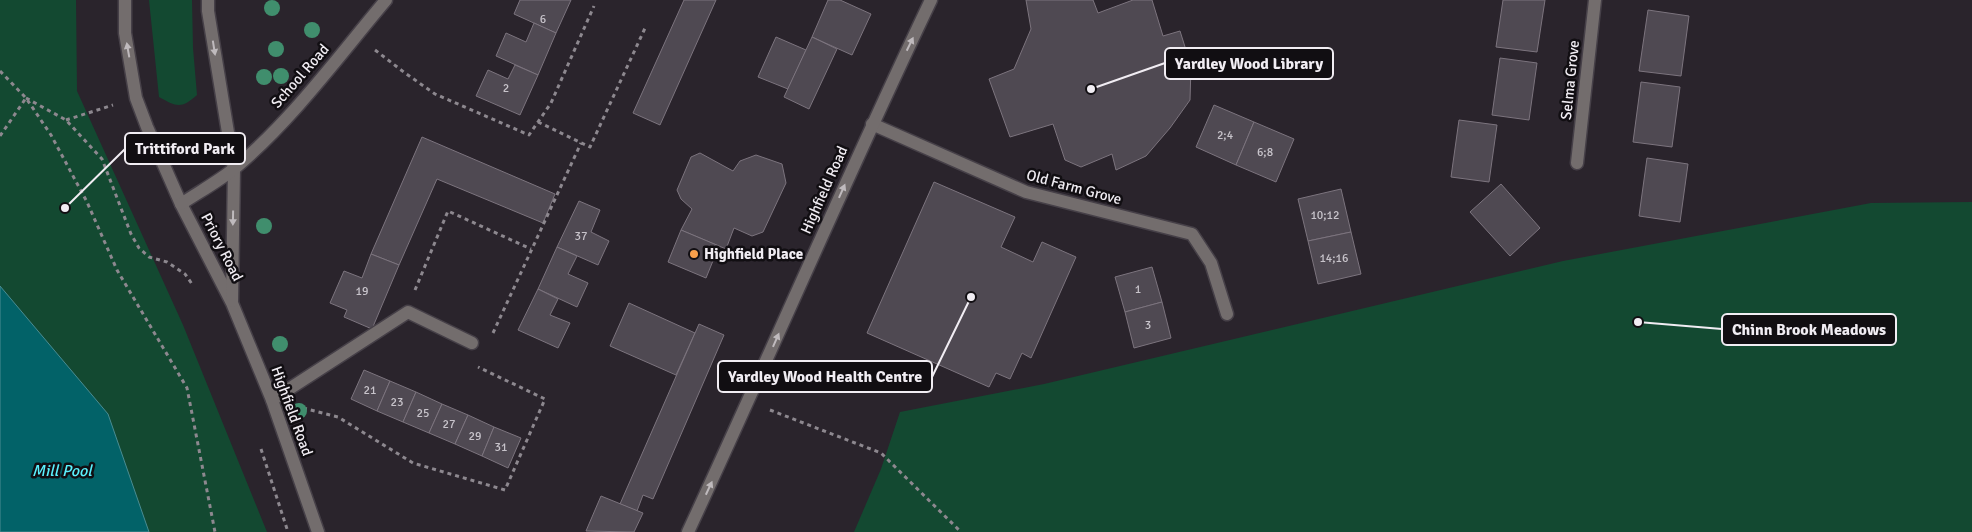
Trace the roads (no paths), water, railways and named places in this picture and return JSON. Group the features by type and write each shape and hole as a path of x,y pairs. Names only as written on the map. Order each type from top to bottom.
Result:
{"street":[{"name":"Priory Road","path":"125,0 125,33 136,98 181,204 232,303"},
{"name":"Priory Road","path":"208,0 208,11 234,169 232,303"},
{"name":"School Road","path":"181,204 234,169 265,140 294,109 386,0"},
{"name":"Highfield Road","path":"688,532 872,124 931,0"},
{"name":"Selma Grove","path":"1577,163 1594,0"},
{"name":"Old Farm Grove","path":"872,124 1026,192 1192,234 1211,263 1227,314"},
{"name":"Highfield Road","path":"232,303 272,400 318,532"},
{"path":"272,400 408,312 472,343"}],"water":[{"name":"Mill Pool","path":"0,286 108,414 149,532 0,532"}],"place":[{"name":"Yardley Wood Library","path":"1091,89"},
{"name":"Trittiford Park","path":"65,208"},
{"name":"Highfield Place","path":"694,254"},
{"name":"Yardley Wood Health Centre","path":"971,297"},
{"name":"Chinn Brook Meadows","path":"1638,322"}]}
